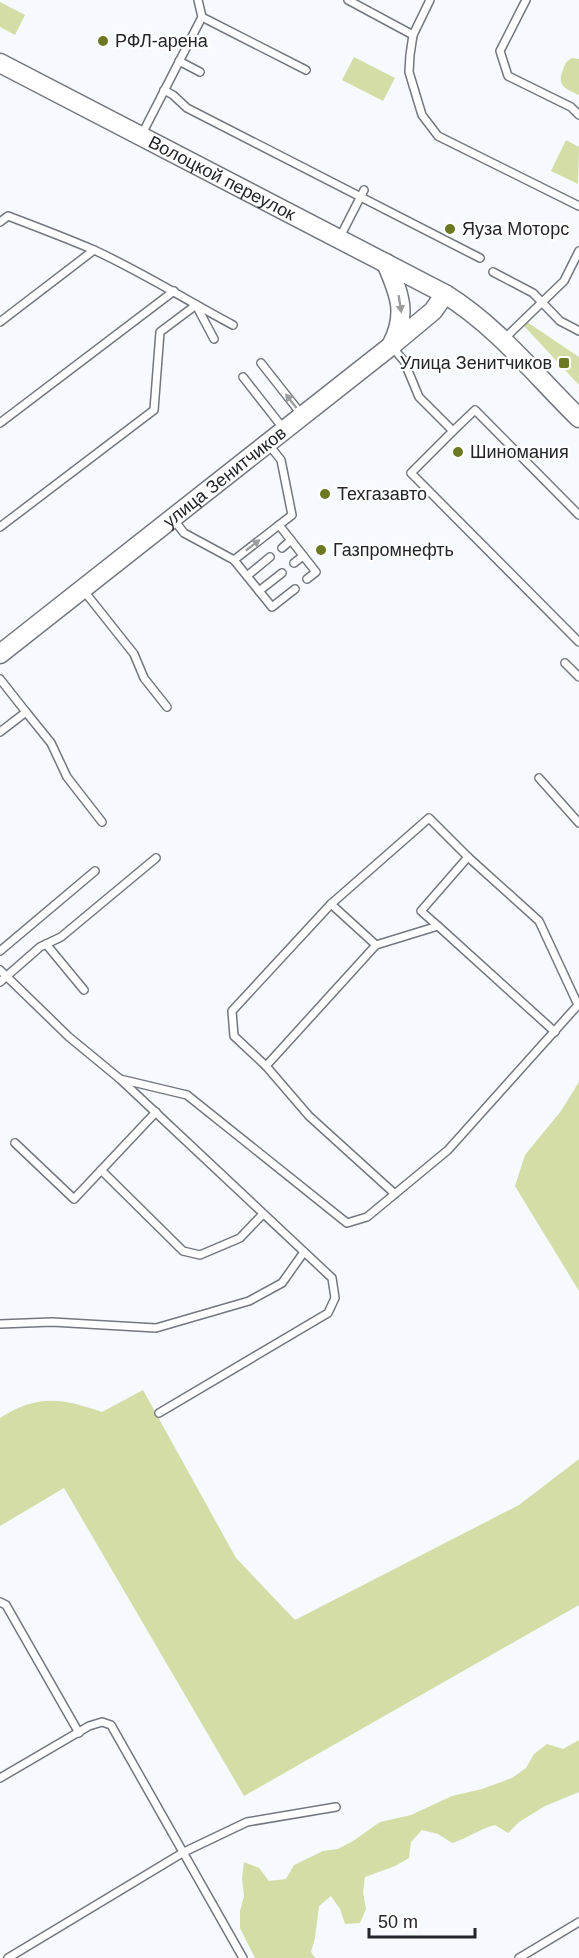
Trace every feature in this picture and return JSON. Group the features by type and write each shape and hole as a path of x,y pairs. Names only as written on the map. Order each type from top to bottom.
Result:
{"street":[{"name":"Волоцкой переулок","path":"0,63 445,294 467,308 503,340 577,412"},
{"path":"386,263 396,285 401,304 401,320 391,346"},
{"name":"улица Зенитчиков","path":"0,654 391,346 434,311 445,294"}],"lane":[{"path":"141,136 202,17 198,0"},
{"path":"348,0 413,35"},
{"path":"430,0 413,35 409,72 422,115 438,136 579,206"},
{"path":"526,0 500,51 508,76 571,107 579,115"},
{"path":"202,17 306,70"},
{"path":"179,61 200,72"},
{"path":"164,90 187,108 362,194 480,258"},
{"path":"339,239 362,194"},
{"path":"0,212 94,250 174,291 233,325"},
{"path":"0,222 8,216"},
{"path":"0,322 94,250"},
{"path":"503,340 564,281 579,251"},
{"path":"493,272 533,293 560,321 579,331"},
{"path":"0,423 174,291"},
{"path":"196,305 214,339"},
{"path":"0,527 154,410 160,332 196,305"},
{"path":"391,346 404,361 418,397 453,431"},
{"path":"261,363 303,416"},
{"path":"243,377 285,430"},
{"path":"579,515 475,410 411,473 579,642"},
{"path":"234,560 292,515 281,460 268,443"},
{"path":"173,518 184,533 234,560 272,607 295,589"},
{"path":"279,525 316,572 307,579"},
{"path":"282,548 291,540"},
{"path":"294,563 303,556"},
{"path":"247,576 270,557"},
{"path":"259,591 282,573"},
{"path":"82,589 134,654 144,678 167,707"},
{"path":"565,663 579,677"},
{"path":"0,679 51,743 67,777 102,822"},
{"path":"0,732 26,712"},
{"path":"539,778 579,823"},
{"path":"120,1078 187,1095 347,1222 368,1217 448,1150 578,1005 539,921 468,857 429,818 331,904 232,1011 234,1036 266,1066 309,1116 395,1194"},
{"path":"468,857 421,910 555,1032"},
{"path":"0,982 39,947 61,937 156,858"},
{"path":"0,951 95,871"},
{"path":"331,904 376,945"},
{"path":"266,1066 376,945 438,926"},
{"path":"46,944 84,990"},
{"path":"0,970 69,1037 120,1078 332,1278 335,1298 328,1313 159,1413"},
{"path":"15,1143 74,1199 156,1112"},
{"path":"101,1170 183,1251 200,1255 240,1238 263,1214"},
{"path":"0,1324 52,1322 156,1328 249,1301 282,1283 304,1252"},
{"path":"0,1602 6,1605 78,1733"},
{"path":"0,1778 78,1733 102,1722 111,1725 243,1958"},
{"path":"8,1958 184,1852 247,1822 336,1807"},
{"path":"519,1958 579,1922"}],"green space":[{"path":"0,2 25,15 15,35 0,27"},
{"path":"354,57 395,78 383,101 342,80"},
{"path":"572,58 579,59 579,95 566,89 561,80 565,64"},
{"path":"566,140 579,147 578,184 551,171"},
{"path":"527,322 579,357 579,385 524,326"},
{"path":"579,1082 579,1291 515,1186 525,1155 561,1111"},
{"path":"143,1390 236,1558 295,1620 519,1505 579,1459 579,1605 244,1796 64,1488 0,1526 0,1418 26,1405 50,1401 62,1401 102,1412"},
{"path":"579,1740 579,1792 545,1806 519,1822 508,1833 495,1825 452,1843 438,1834 422,1830 411,1842 409,1858 365,1877 363,1893 366,1909 360,1923 345,1924 340,1909 331,1896 319,1906 311,1952 315,1958 255,1958 240,1928 240,1911 244,1896 242,1878 244,1862 259,1868 269,1881 286,1879 294,1865 323,1851 338,1849 380,1822 411,1815 452,1796 482,1789 512,1778 526,1768 534,1754 547,1744 563,1749"}],"place":[{"name":"РФЛ-арена","path":"103,41"},
{"name":"Яуза Моторс","path":"450,229"},
{"name":"Улица Зенитчиков","path":"564,363"},
{"name":"Шиномания","path":"458,452"},
{"name":"Техгазавто","path":"325,494"},
{"name":"Газпромнефть","path":"321,550"}]}
